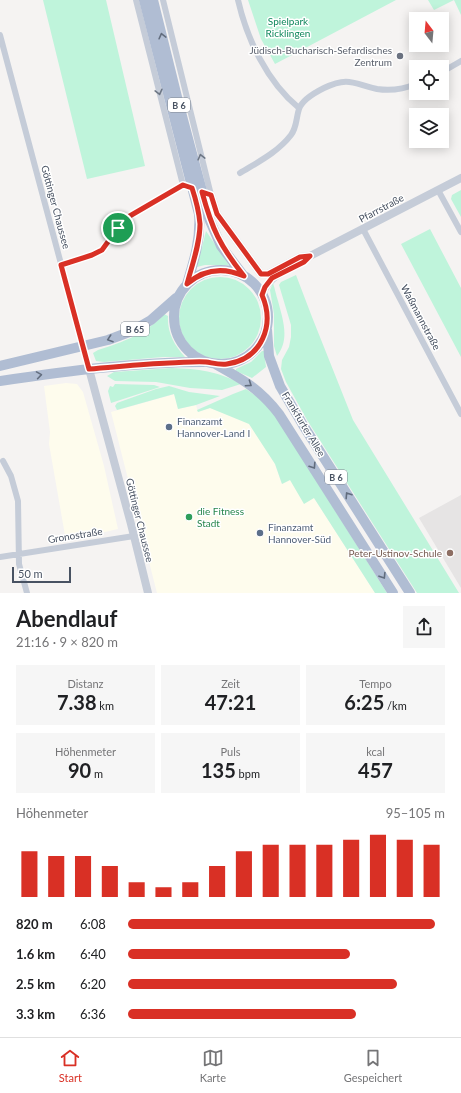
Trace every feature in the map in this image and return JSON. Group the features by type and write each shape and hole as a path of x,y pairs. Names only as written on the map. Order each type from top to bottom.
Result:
{"main road":[{"name":"B 6","path":"144,0 197,190 215,233 227,254 244,276"},
{"name":"B 6","path":"153,0 197,190 199,214 199,233 194,261 187,284 178,297 175,305 173,319 179,340 191,354 211,363"},
{"name":"B 6","path":"187,284 210,271 228,270 244,276 252,281 262,295 268,312 267,330"},
{"name":"B 65","path":"0,366 84,347 132,331 152,320 178,297"},
{"path":"0,381 89,369 149,364 234,363 251,354 263,339 267,330"},
{"name":"Frankfurter Allee","path":"267,330 269,356 283,392 303,426 410,593"},
{"name":"Frankfurter Allee","path":"211,363 255,388 264,395 279,414 393,593"}],"street":[{"path":"136,0 197,190"},
{"path":"163,0 197,190"},
{"path":"238,0 252,43 260,58 277,84 299,108"},
{"name":"Göttinger Chaussee","path":"0,35 84,347 148,593"},
{"path":"449,68 461,61"},
{"path":"240,173 278,149 292,134 296,124 299,108 316,92 338,82 350,81 376,88 392,90 409,86"},
{"name":"Pfarrstraße","path":"262,295 265,287 272,278 304,262 310,256 461,178"},
{"path":"61,265 92,255 102,250 128,217 197,190"},
{"name":"Pfarrstraße","path":"197,190 217,214 261,274 268,274 300,257 310,256"},
{"path":"438,190 461,232"},
{"name":"Waßmannstraße","path":"363,229 461,414"},
{"path":"3,461 11,476 18,501 18,554 19,564 27,593"},
{"name":"Gronostraße","path":"0,557 134,536"}],"shaded area":[{"path":"66,383 77,384 83,392 104,466 118,529 66,541 49,444 50,432 44,386"},
{"path":"175,394 178,409 196,405 198,412 210,408 249,423 275,464 282,484 290,480 314,498 375,593 157,593 111,412"},
{"name":"Peter-Ustinov-Schule","path":"461,495 461,588 419,518"}],"green space":[{"path":"43,0 106,0 145,166 87,179"},
{"name":"Spielpark Ricklingen","path":"248,0 396,0 275,64 261,39"},
{"path":"428,0 454,0 434,10"},
{"path":"454,0 461,0 461,15"},
{"path":"461,190 461,217 451,199 452,195"},
{"path":"430,229 461,288 461,357 401,244"},
{"path":"206,231 229,265 205,265 197,267"},
{"path":"296,275 353,420 459,593 417,593 307,420 286,382 281,369 282,360 289,347 291,325 279,285 281,282"},
{"path":"212,277 228,277 243,284 254,295 261,310 261,326 258,334 249,347 236,356 228,359 212,359 197,352 186,341 179,326 179,310 186,295 197,284"},
{"path":"273,283 282,315 284,329 283,343 277,356 274,346 274,314 270,290"},
{"path":"164,314 168,316 172,338 185,357 163,357 104,362 96,361 93,353 142,332"},
{"path":"262,351 264,351 266,367 252,378 236,371 236,369 251,362"},
{"path":"172,368 216,373 241,384 222,390 190,388 156,382 115,381 107,376 114,372"},
{"path":"115,384 154,385 160,387 111,403 108,391 110,386 113,387"},
{"path":"169,386 189,392 220,396 196,405 178,409 174,394 117,410 115,406 117,403"},
{"path":"246,389 259,398 275,415 387,593 375,593 314,498 304,504 290,480 282,484 275,464 249,424 210,408 198,412 197,410"}],"place":[{"name":"Jüdisch-Bucharisch-Sefardisches Zentrum","path":"400,56"},
{"name":"Finanzamt Hannover-Land I","path":"169,427"},
{"name":"die Fitness Stadt","path":"189,517"},
{"name":"Finanzamt Hannover-Süd","path":"260,533"},
{"name":"Peter-Ustinov-Schule","path":"450,553"}],"route":[{"path":"183,185 192,188 200,224 194,261 187,284 210,271 228,270 244,276 221,246 210,221 202,192 211,195 217,214 261,274 268,274 300,257 310,256 304,262 272,278 268,282 262,295 268,312 267,330 259,345 251,354 243,359 234,363 225,364 206,362 172,363 89,369 61,265 92,255 102,250 118,228 128,217 183,185"}]}
